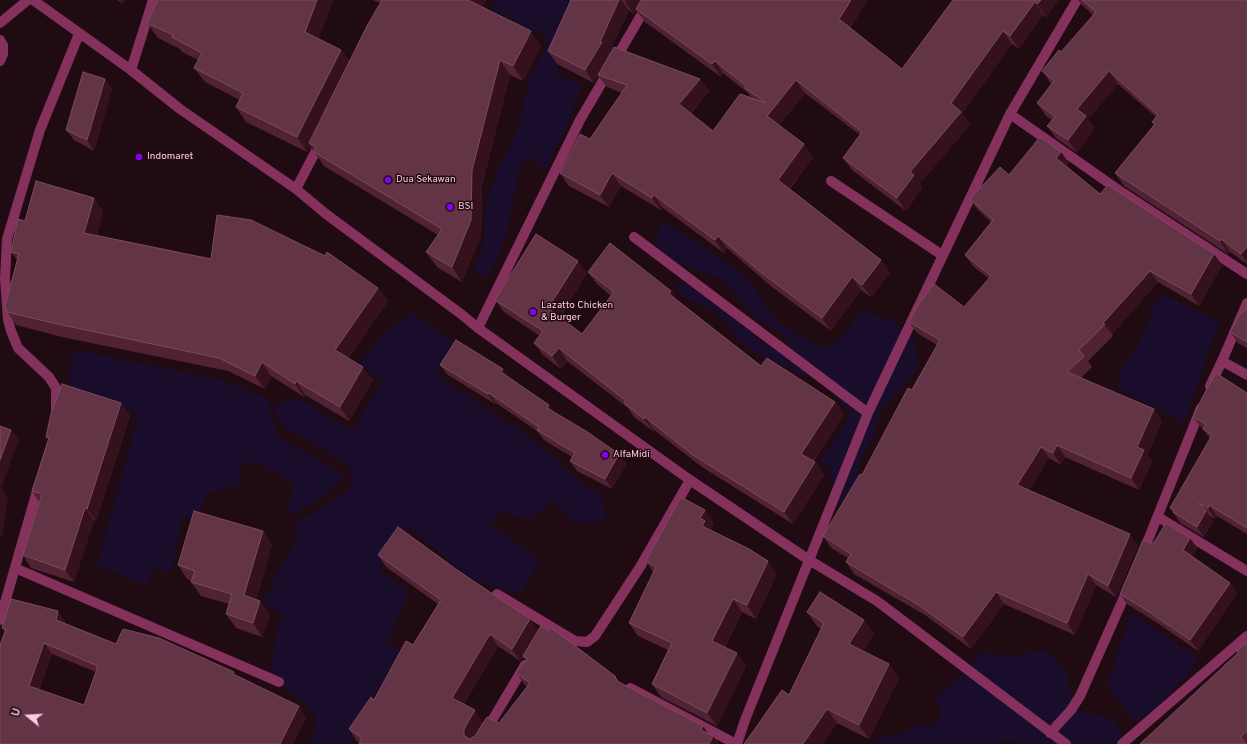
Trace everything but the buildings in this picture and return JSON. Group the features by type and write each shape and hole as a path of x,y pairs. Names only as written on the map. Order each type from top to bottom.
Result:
{"street":[{"path":"0,23 28,0"},
{"path":"33,0 131,70 180,109 296,189 326,214 478,328 690,480 809,560 877,601 1066,744"},
{"path":"131,70 153,0"},
{"path":"478,328 580,120 650,0"},
{"path":"630,688 736,744 868,413 1010,114 1077,0"},
{"path":"55,417 57,404 56,388 49,377 18,348 8,320 5,279 7,238 40,130 79,34"},
{"path":"0,40 3,45 3,54 0,61"},
{"path":"1010,114 1136,202 1247,274"},
{"path":"296,189 325,132"},
{"path":"831,181 942,255"},
{"path":"634,237 868,413"},
{"path":"1050,733 1072,710 1080,696 1158,517 1188,440 1247,303"},
{"path":"1222,361 1247,375"},
{"path":"0,620 42,474"},
{"path":"497,594 547,629 575,641 587,642 594,636 640,568 690,480"},
{"path":"1158,517 1247,571"},
{"path":"15,568 279,682"},
{"path":"1122,744 1247,636"},
{"path":"478,744 529,659"}],"shaded area":[{"path":"495,0 580,0 556,74 582,85 566,128 546,169 530,156 520,166 506,237 489,276 473,272 482,248 487,200 497,172 516,135 530,77 544,53 548,38 491,9"},
{"path":"662,221 706,248 748,279 779,324 823,348 840,340 861,310 891,320 913,338 920,366 883,407 871,441 862,456 856,479 873,497 845,509 831,494 832,470 821,460 845,425 849,411 835,397 835,383 810,360 807,378 745,346 715,310 686,298 672,282 705,289 764,345 794,358 787,337 755,318 723,280 659,256 655,243"},
{"path":"1164,295 1220,322 1184,421 1116,388 1124,364 1138,346 1155,303"},
{"path":"412,312 455,344 438,367 440,378 523,433 545,450 584,486 601,496 606,515 605,521 590,523 572,521 554,499 544,508 527,519 502,511 489,525 512,539 538,560 532,576 521,593 504,590 471,579 409,527 399,537 378,569 408,592 387,643 406,654 380,698 367,699 352,744 310,744 318,715 289,692 271,667 274,645 283,614 262,603 294,542 298,520 323,507 350,489 352,469 326,451 281,425 272,407 291,398 309,404 331,419 354,430 382,382 359,363 385,334"},
{"path":"73,349 225,381 267,399 278,437 344,476 325,496 290,515 289,502 294,485 262,463 242,463 239,485 209,492 198,517 182,518 171,573 154,568 145,585 97,565 139,413 69,388"},
{"path":"1131,613 1199,660 1183,680 1152,713 1136,721 1108,688 1118,651"},
{"path":"1046,650 1066,671 1074,708 1081,712 1113,719 1126,744 1023,744 1005,740 998,744 870,744 885,737 903,733 920,725 935,727 942,707 936,698 972,664 980,652 998,654 1005,657"}],"place":[{"name":"Indomaret","path":"139,157"},
{"name":"Dua Sekawan","path":"388,180"},
{"name":"BSI","path":"450,207"},
{"name":"Lazatto Chicken & Burger","path":"533,312"},
{"name":"AlfaMidi","path":"605,455"}]}
